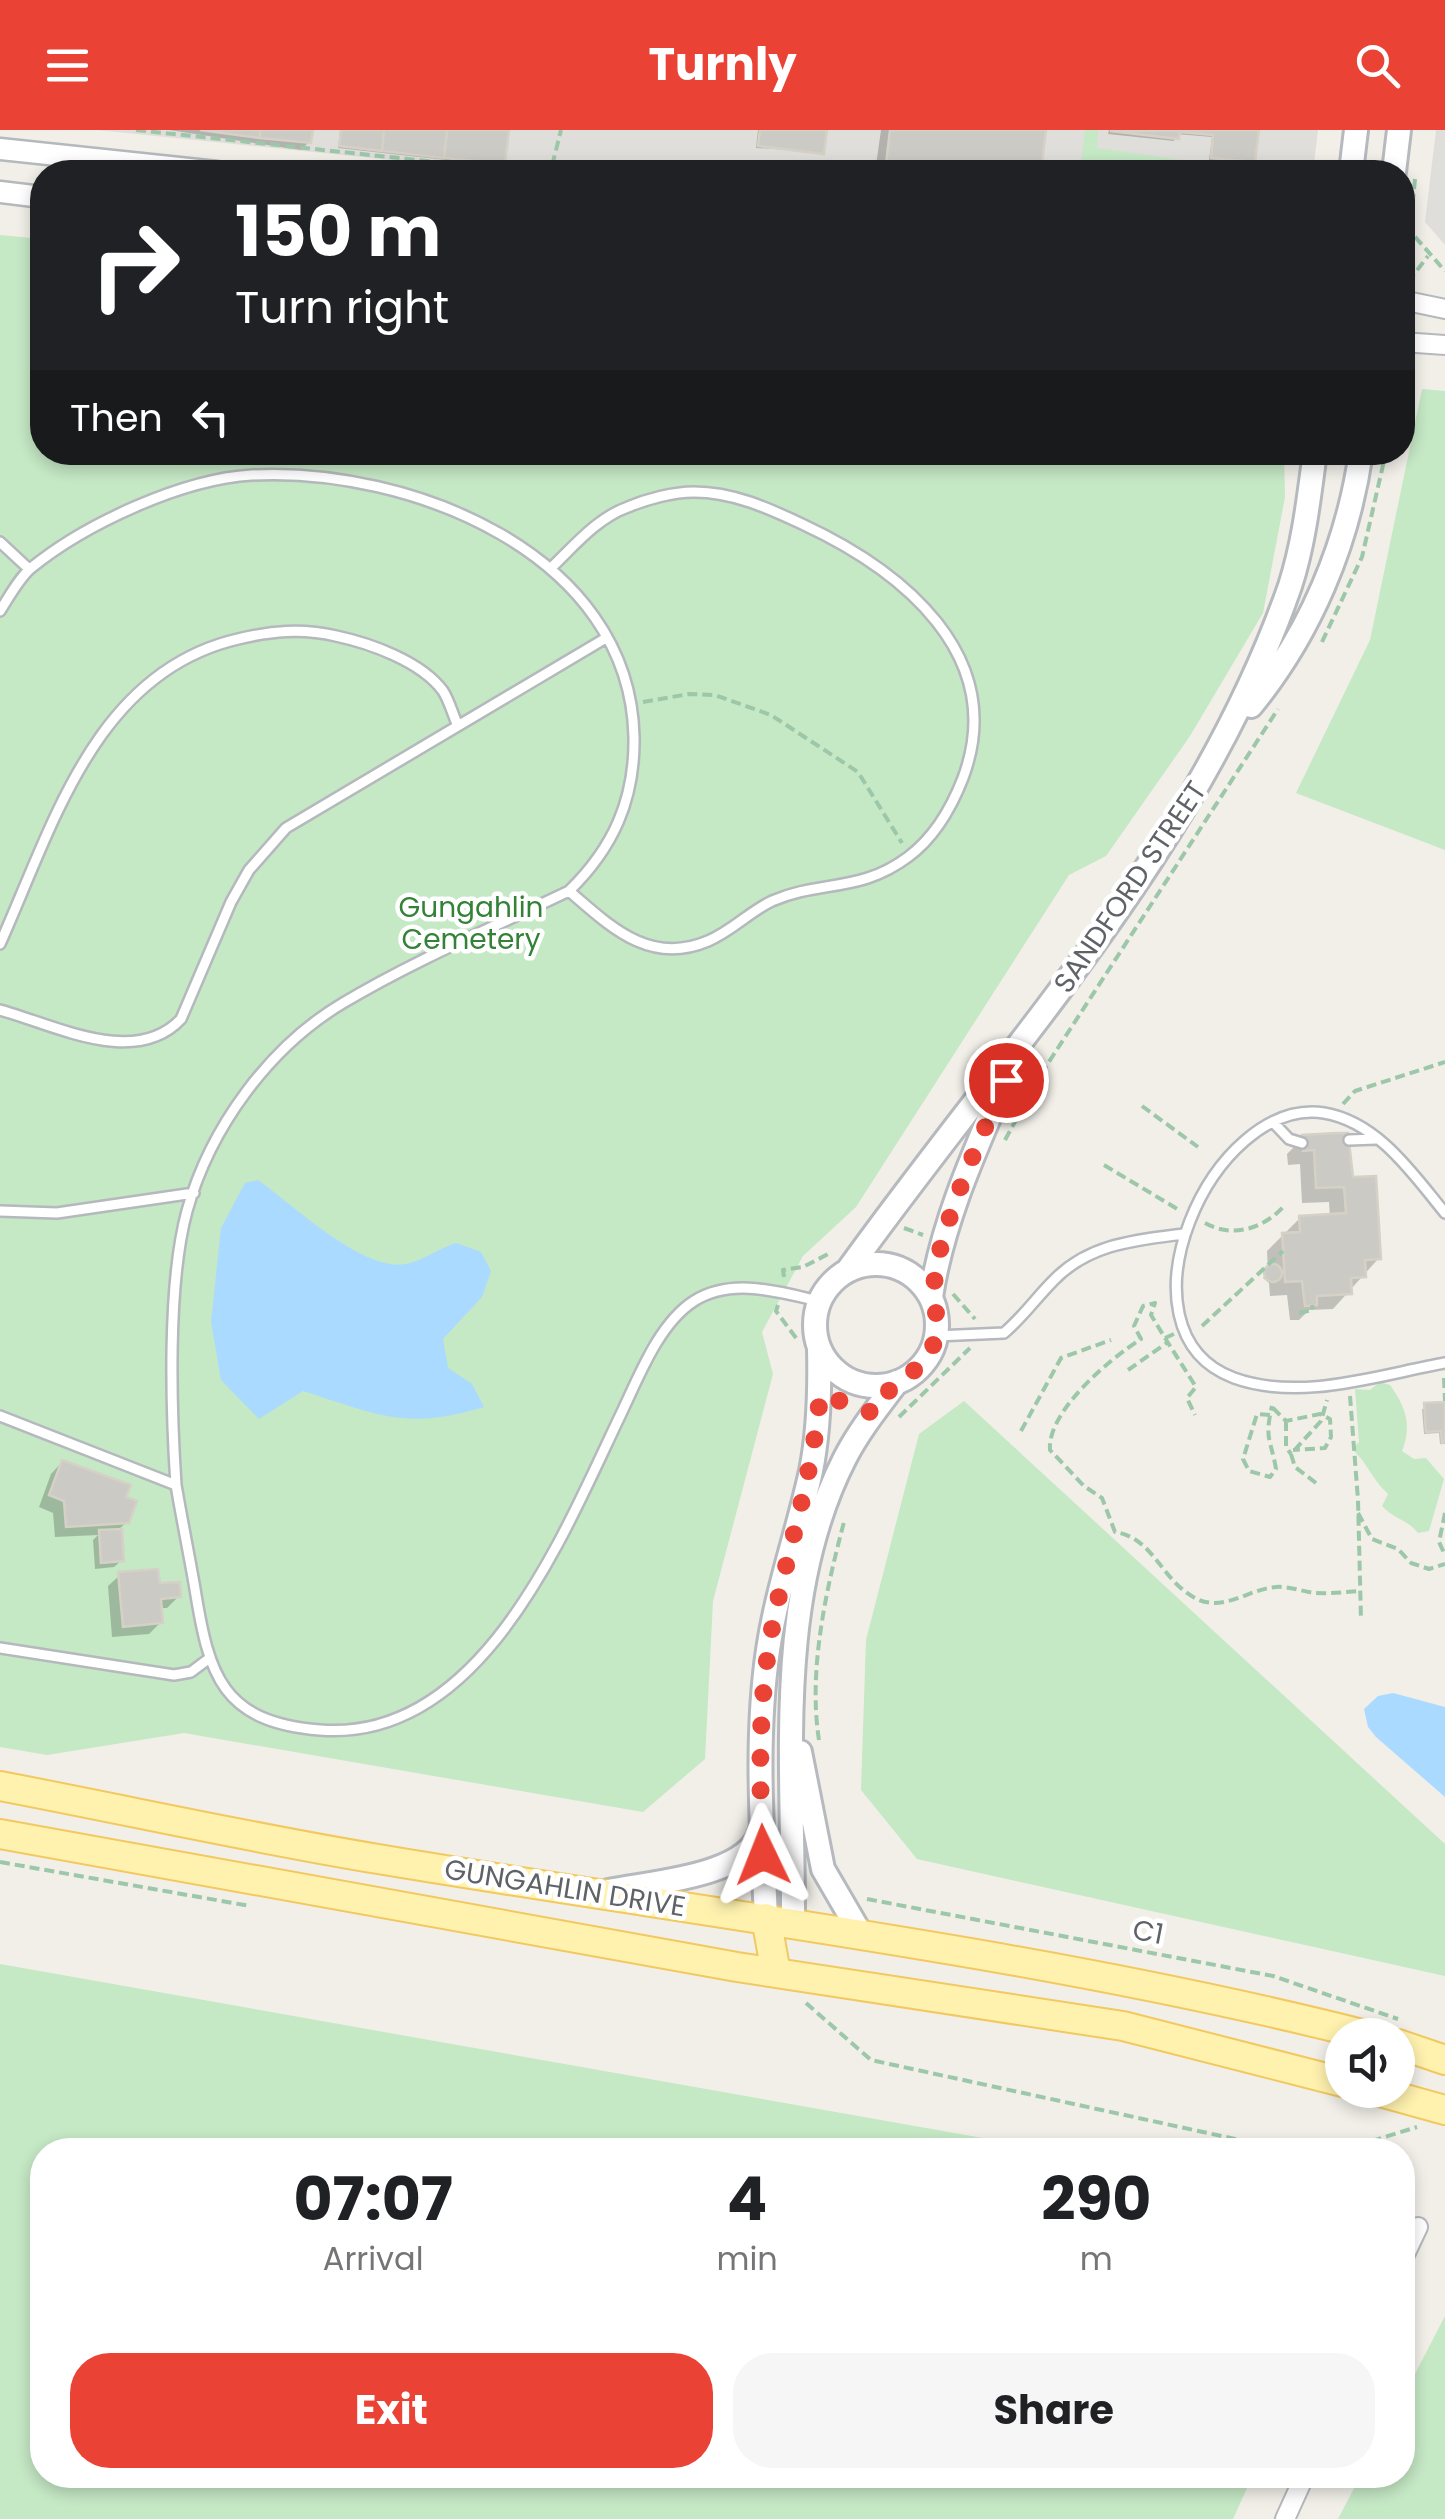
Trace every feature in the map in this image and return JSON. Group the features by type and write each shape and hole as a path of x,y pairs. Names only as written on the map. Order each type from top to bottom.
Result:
{"main road":[{"path":"1352,160 1356,130"},
{"path":"1395,160 1398,130"},
{"path":"1307,465 1308,502"},
{"name":"SANDFORD STREET","path":"848,1270 1020,1047 1179,822 1235,723 1290,584 1313,465"},
{"name":"SANDFORD STREET","path":"1235,723 1284,661 1324,587 1355,494 1359,465"},
{"name":"SANDFORD STREET","path":"930,1297 942,1243 1020,1047"},
{"path":"779,1920 761,1824 761,1741 768,1651 811,1472 820,1395 811,1350 819,1301 830,1283 848,1270 879,1263 895,1266 921,1284 937,1316 936,1336 922,1365 897,1382 882,1386 852,1381 811,1350"},
{"path":"777,1973 794,1674 817,1531 846,1456 882,1420 897,1382"},
{"path":"794,1674 798,1740 816,1844 835,1896 862,1936"},
{"name":"GUNGAHLIN DRIVE","path":"0,1786 374,1859 779,1920 1249,2006 1325,2025"},
{"path":"596,1894 732,1863 753,1848 761,1824"},
{"name":"GUNGAHLIN DRIVE","path":"0,1834 777,1973 1123,2026 1325,2078"},
{"path":"1415,2041 1445,2060"}],"street":[{"path":"0,149 104,160"},
{"path":"0,192 30,196"},
{"path":"1415,303 1445,310"},
{"path":"1415,343 1445,345"},
{"path":"1415,2233 1418,2226"},
{"path":"1285,2519 1299,2488"}],"lane":[{"path":"0,610 29,570 119,515 179,490 249,475 327,476 386,488 442,506 552,568 587,604 606,638 631,704 634,754 624,814 598,862 569,891 342,1004 281,1050 236,1103 194,1193 187,1212 176,1287 171,1420 176,1485 207,1660 240,1704 265,1720 306,1729 352,1730 420,1710 469,1672 524,1599 575,1510 644,1367 677,1316 693,1302 736,1288 781,1292 819,1301"},
{"path":"552,568 593,528 625,507 692,492 748,500 825,535 914,596 950,638 965,670 973,712 972,744 957,794 932,835 909,856 854,886 782,897 707,942 662,948 629,940 569,891"},
{"path":"0,542 29,570"},
{"path":"0,944 108,721 152,676 194,653 216,644 282,630 357,640 383,650 434,682 442,690 458,726"},
{"path":"0,1010 115,1042 149,1042 168,1033 192,996 231,902 265,850 300,820 606,638"},
{"path":"1444,1363 1326,1386 1264,1385 1222,1372 1186,1336 1176,1284 1183,1234 1220,1169 1247,1139 1273,1122 1322,1113 1379,1139 1445,1213"},
{"path":"1273,1122 1288,1139 1302,1143"},
{"path":"1349,1140 1379,1139"},
{"path":"0,1211 58,1213 194,1193"},
{"path":"936,1336 1004,1332 1054,1278 1092,1253 1112,1244 1183,1234"},
{"path":"0,1416 176,1485"},
{"path":"0,1648 174,1675 192,1672 207,1660"}],"path":[{"path":"136,130 411,160"},
{"path":"554,160 561,130"},
{"path":"1415,238 1445,271"},
{"path":"1415,270 1428,256"},
{"path":"1320,645 1330,628"},
{"path":"631,704 689,694 715,695 771,715 858,772 878,799 909,856"},
{"path":"1004,1142 1043,1071 1288,694"},
{"path":"1337,1118 1346,1097 1355,1091 1444,1062"},
{"path":"1142,1106 1198,1148"},
{"path":"885,1218 942,1243"},
{"path":"811,1350 776,1312 783,1270 820,1261 842,1242"},
{"path":"952,1285 957,1301 972,1311"},
{"path":"1299,1313 1313,1310 1312,1306"},
{"path":"1022,1431 1061,1358 1111,1340"},
{"path":"1128,1370 1167,1340 1196,1386 1188,1398 1196,1415"},
{"path":"882,1420 969,1351"},
{"path":"1117,1354 1097,1368 1090,1385 1075,1393 1050,1442 1056,1458 1102,1498 1115,1532 1132,1533 1190,1595 1210,1604 1279,1587 1317,1593 1360,1591"},
{"path":"1444,1363 1445,1401"},
{"path":"1348,1382 1361,1620"},
{"path":"1264,1385 1272,1406 1286,1420 1286,1447 1292,1452 1295,1467 1316,1483"},
{"path":"1292,1452 1322,1415 1326,1386"},
{"path":"1270,1415 1258,1414 1243,1458 1249,1471 1270,1476 1276,1470 1267,1443 1272,1406"},
{"path":"1286,1420 1322,1415 1330,1419 1325,1448 1292,1452"},
{"path":"819,1744 816,1692 826,1606 848,1507"},
{"path":"1358,1513 1372,1540 1398,1549 1412,1564 1430,1569 1445,1564"},
{"path":"1445,1514 1439,1542 1445,1555"},
{"name":"C1","path":"857,1891 873,1901 1273,1976 1368,2018"},
{"path":"806,2003 870,2060 1231,2138"},
{"path":"1376,2138 1436,2116"}],"shaded area":[{"path":"97,130 1318,130 1314,160 391,160"},
{"path":"1436,130 1445,130 1445,245 1425,222"}],"green space":[{"path":"1085,130 1098,130 1097,148 1182,160 1081,160"},
{"name":"Gungahlin Cemetery","path":"0,235 30,238 30,465 1284,465 1285,497 1263,613 1190,736 1106,856 1069,875 856,1207 803,1256 762,1332 773,1374 713,1601 705,1759 643,1812 184,1733 47,1755 0,1747"},
{"path":"1422,389 1445,391 1445,850 1296,793 1370,640 1406,465 1415,465 1415,423"},
{"path":"1380,1382 1390,1385 1403,1409 1407,1433 1402,1451 1414,1459 1426,1458 1444,1479 1429,1531 1418,1533 1382,1506 1388,1494 1352,1449 1359,1442 1355,1389 1370,1390"},
{"path":"964,1401 1445,1844 1445,1976 917,1859 861,1790 866,1640 919,1434"},
{"path":"0,1964 982,2138 30,2138 30,2488 1247,2488 1233,2519 0,2519"},
{"path":"1445,2316 1445,2519 1338,2519 1354,2488 1415,2488 1415,2374"}],"water":[{"path":"258,1180 328,1234 388,1264 406,1264 456,1243 481,1252 491,1271 482,1297 443,1339 448,1368 472,1384 484,1407 411,1419 391,1417 303,1391 259,1419 221,1380 211,1322 221,1228 245,1183"},
{"path":"1393,1693 1445,1707 1445,1797 1368,1727 1364,1709 1378,1696"}],"building":[{"path":"200,130 260,130 260,138"},
{"path":"260,130 313,130 311,143 260,138"},
{"path":"341,130 384,130 382,151 339,146"},
{"path":"384,130 447,130 444,158 382,151"},
{"path":"447,130 509,130 505,160 444,158"},
{"path":"760,130 827,130 824,154 758,146"},
{"path":"890,130 1046,130 1042,160 886,160"},
{"path":"1259,130 1255,160 1211,158 1213,135 1180,132 1179,139 1110,131"},
{"path":"1348,1133 1353,1177 1376,1176 1381,1259 1365,1260 1366,1277 1351,1278 1352,1294 1317,1296 1317,1305 1305,1306 1302,1281 1285,1282 1282,1233 1300,1232 1299,1216 1346,1213 1344,1187 1316,1188 1314,1150 1303,1151 1302,1135"},
{"path":"1273,1264 1282,1273 1273,1282 1264,1273"},
{"path":"1445,1402 1442,1443 1441,1431 1426,1432 1424,1403"},
{"path":"62,1460 131,1485 126,1497 137,1501 129,1523 66,1527 64,1501 49,1495"},
{"path":"122,1529 124,1561 101,1563 99,1530"},
{"path":"158,1569 160,1583 180,1582 181,1597 161,1599 163,1623 123,1627 118,1572"}],"route":[{"path":"763,1855 760,1756 768,1651 785,1567 811,1472 820,1395 873,1414 897,1382 922,1365 931,1351 937,1316 930,1297 942,1243 1006,1080"}]}
